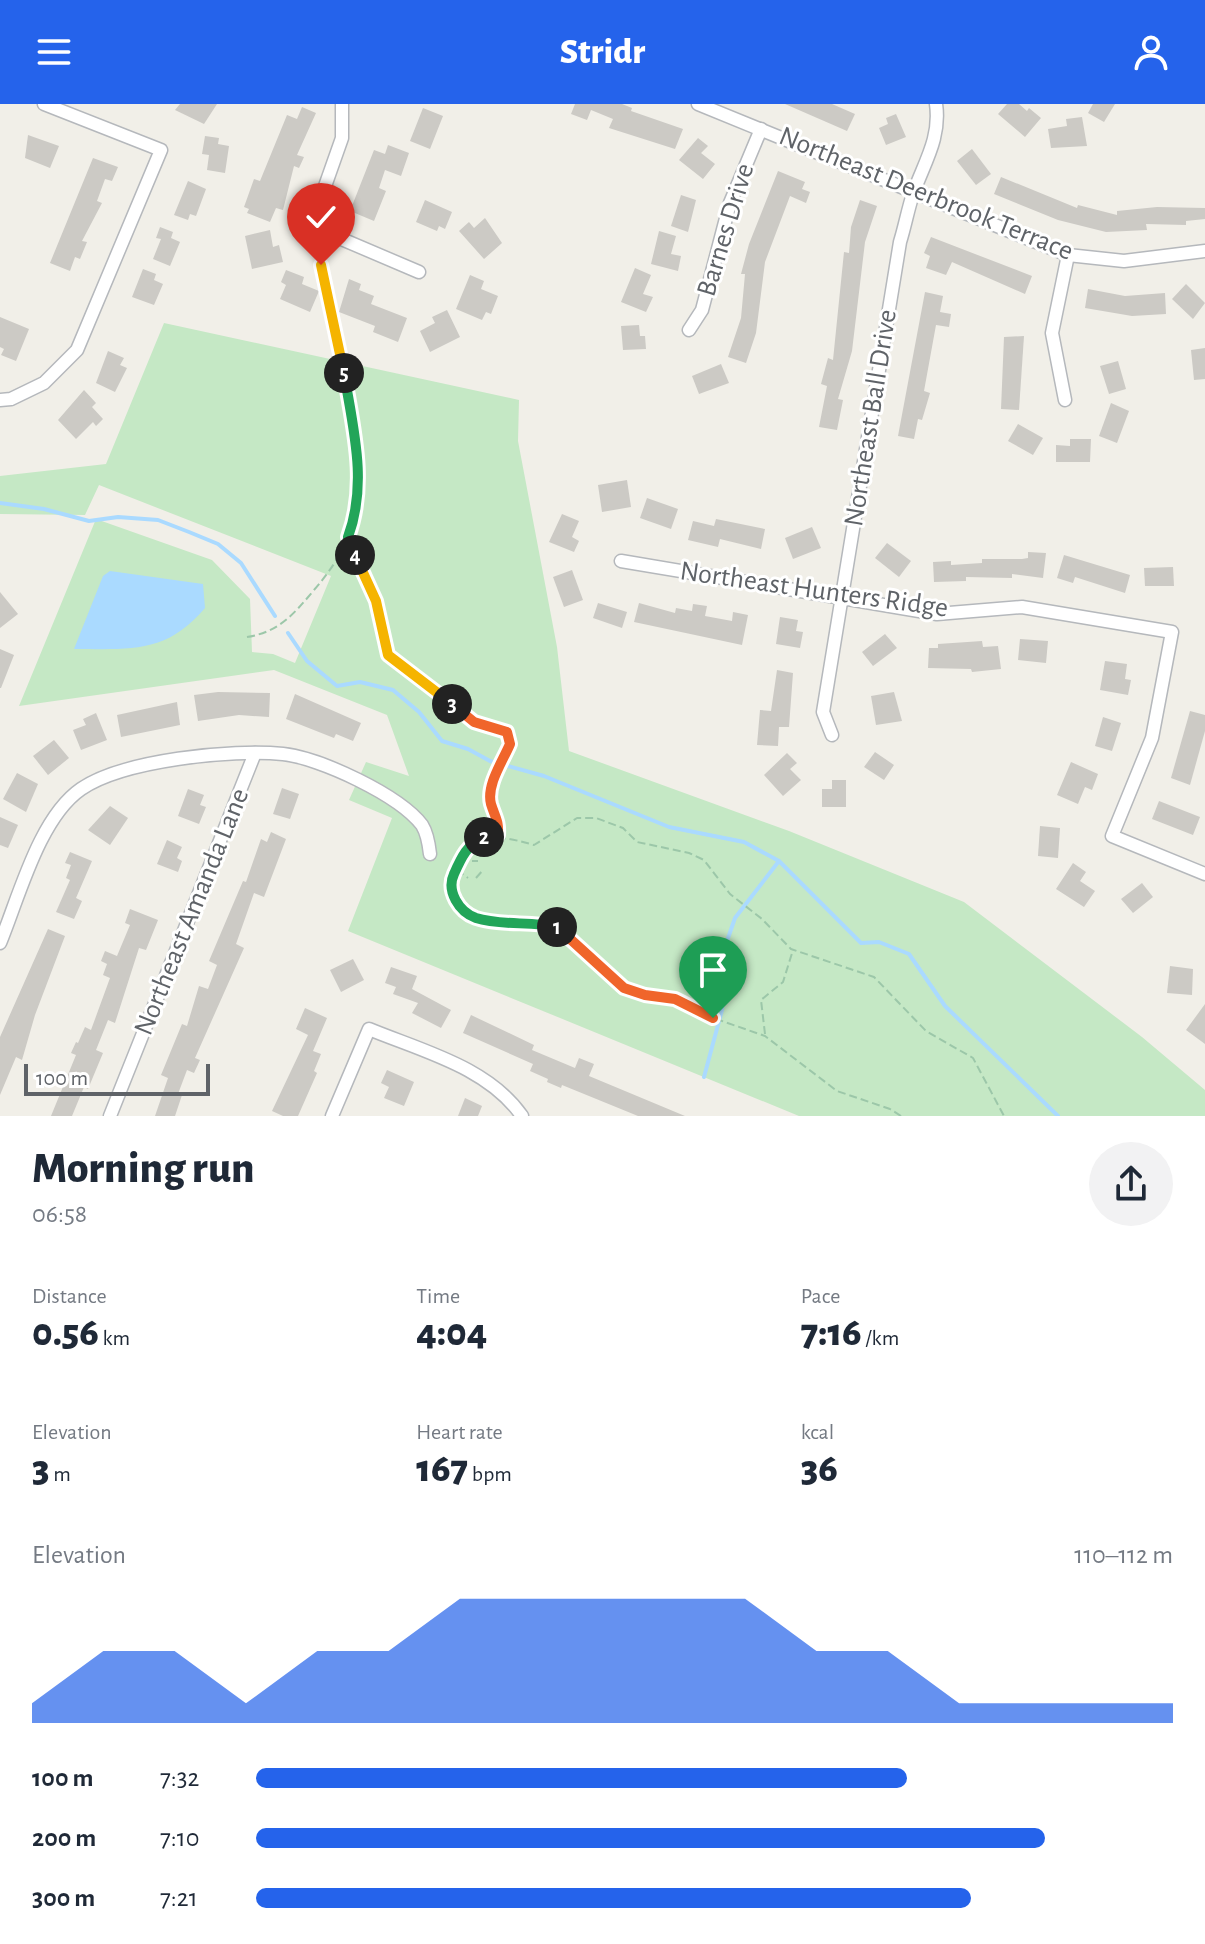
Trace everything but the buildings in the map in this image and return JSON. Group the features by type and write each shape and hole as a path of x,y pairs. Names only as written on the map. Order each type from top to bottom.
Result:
{"street":[{"path":"0,400 11,399 44,383 77,350 161,150 44,104"},
{"path":"342,104 342,138 311,226 419,272"},
{"name":"Northeast Deerbrook Terrace","path":"698,104 1068,255 1124,261 1205,251"},
{"name":"Northeast Ball Drive","path":"832,735 823,712 841,599 900,242 914,192 934,142 938,125 936,104"},
{"name":"Barnes Drive","path":"689,330 702,310 730,203 761,129"},
{"path":"1065,400 1052,333 1068,255"},
{"name":"Northeast Hunters Ridge","path":"621,561 937,614 1022,607 1172,632 1152,738 1112,836 1205,874"},
{"path":"0,943 55,813 80,789 112,772 226,752 286,754 369,785 401,805 424,827 430,854"},
{"name":"Northeast Amanda Lane","path":"110,1116 255,753"},
{"path":"332,1116 369,1029 471,1071 509,1097 522,1116"}],"path":[{"path":"247,637 269,634 292,616 323,580 348,537 357,514 360,487 341,354 320,256"},
{"path":"348,537 376,601 388,655 474,722 507,732 510,744 493,783 490,802 499,821 498,835"},
{"path":"901,1116 890,1109 837,1091 765,1036 713,1018 675,999 645,995 624,988 556,927 476,918 459,907 450,885 467,847 481,837 498,835 534,845 577,818 596,818 623,828 637,842 689,853 704,860 737,899 794,950 874,977 926,1031 973,1058 1004,1116"},
{"path":"460,861 478,861"},
{"path":"456,869 468,878"},
{"path":"476,878 483,870"},
{"path":"765,1036 761,1000 783,982 794,950"}],"green space":[{"path":"164,323 519,400 518,441 557,647 569,751 789,831 964,902 1142,1037 1205,1090 1205,1116 799,1116 348,931 392,818 349,800 366,762 409,776 387,715 274,670 19,706 96,519 212,560 250,599 252,652 273,654 295,663 331,576 99,485 85,515 0,514 0,476 106,464"}],"water":[{"path":"110,571 203,584 205,608 176,634 146,646 74,649 103,576"}],"waterway":[{"path":"0,503 44,509 89,521 118,517 158,520 189,532 218,544 241,563 275,616"},
{"path":"288,633 307,661 337,686 360,682 393,690 419,712 442,741 468,749 490,761 544,776 669,827 744,842 779,861 861,943 879,942 909,954 945,1006 1058,1116"},
{"path":"704,1077 722,1010 727,941 735,918 779,861"}],"route":[{"path":"321,265 341,354 360,487 357,514 348,537 376,601 382,642 388,655 474,722 507,732 510,744 493,783 490,802 499,821 498,835 481,837 467,847 452,876 450,885 459,907 476,918 556,927 578,943 597,965 624,988 645,995 675,999 713,1018"}]}
